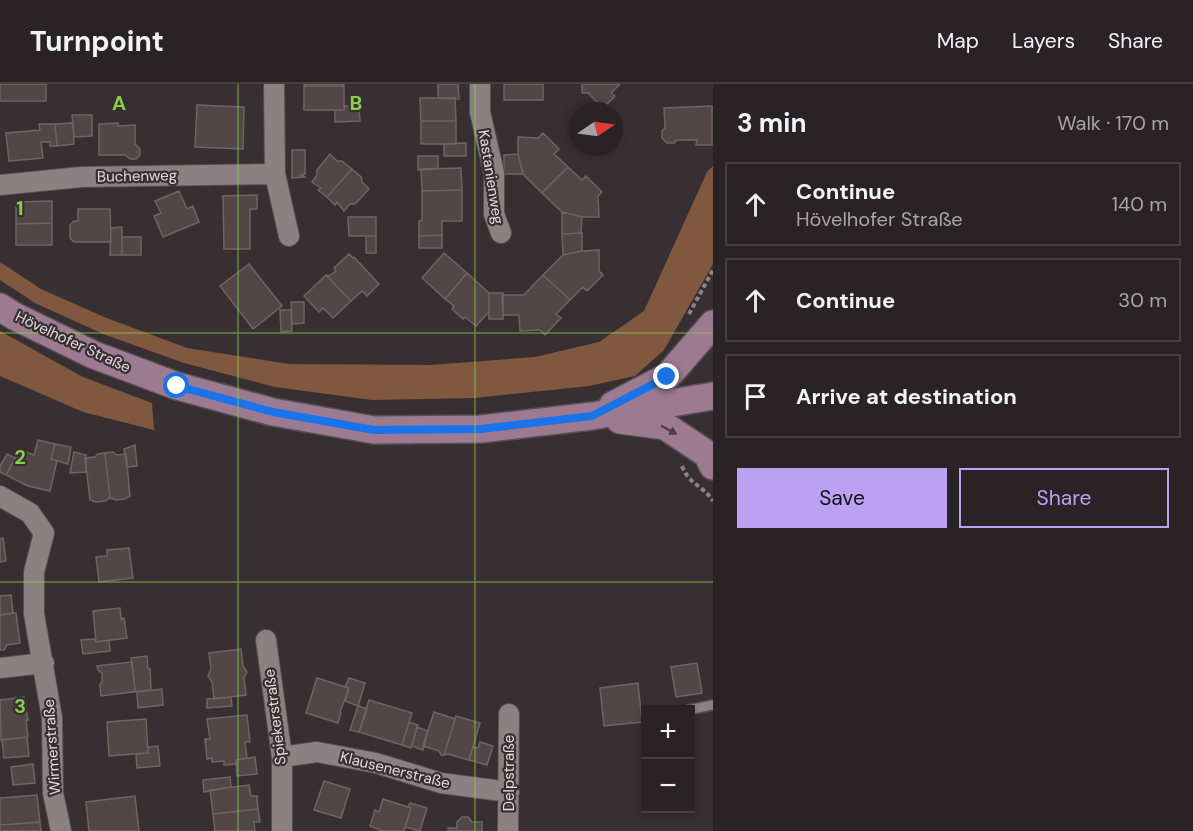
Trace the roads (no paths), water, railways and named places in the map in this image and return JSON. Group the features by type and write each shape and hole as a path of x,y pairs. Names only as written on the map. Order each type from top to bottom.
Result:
{"main road":[{"name":"Hövelhofer Straße","path":"0,307 94,355 177,386 273,412 374,430 481,429 592,416 713,396"},
{"path":"592,416 667,377 713,324"},
{"path":"592,416 665,426 707,454 713,466"}],"street":[{"path":"274,84 275,174 290,236"},
{"name":"Kastanienweg","path":"480,84 480,112 494,174 494,214 501,233"},
{"name":"Buchenweg","path":"0,185 81,177 275,174"},
{"name":"Wirmerstraße","path":"0,496 30,513 44,533 34,572 34,614 52,718 54,793 61,831"},
{"name":"Spiekerstraße","path":"266,640 282,756 282,831"},
{"path":"0,668 44,663"},
{"name":"Delpstraße","path":"508,831 509,714"},
{"name":"Klausenerstraße","path":"282,756 317,752 376,763 441,783 509,792"}],"lane":[{"path":"695,709 713,705"}]}
